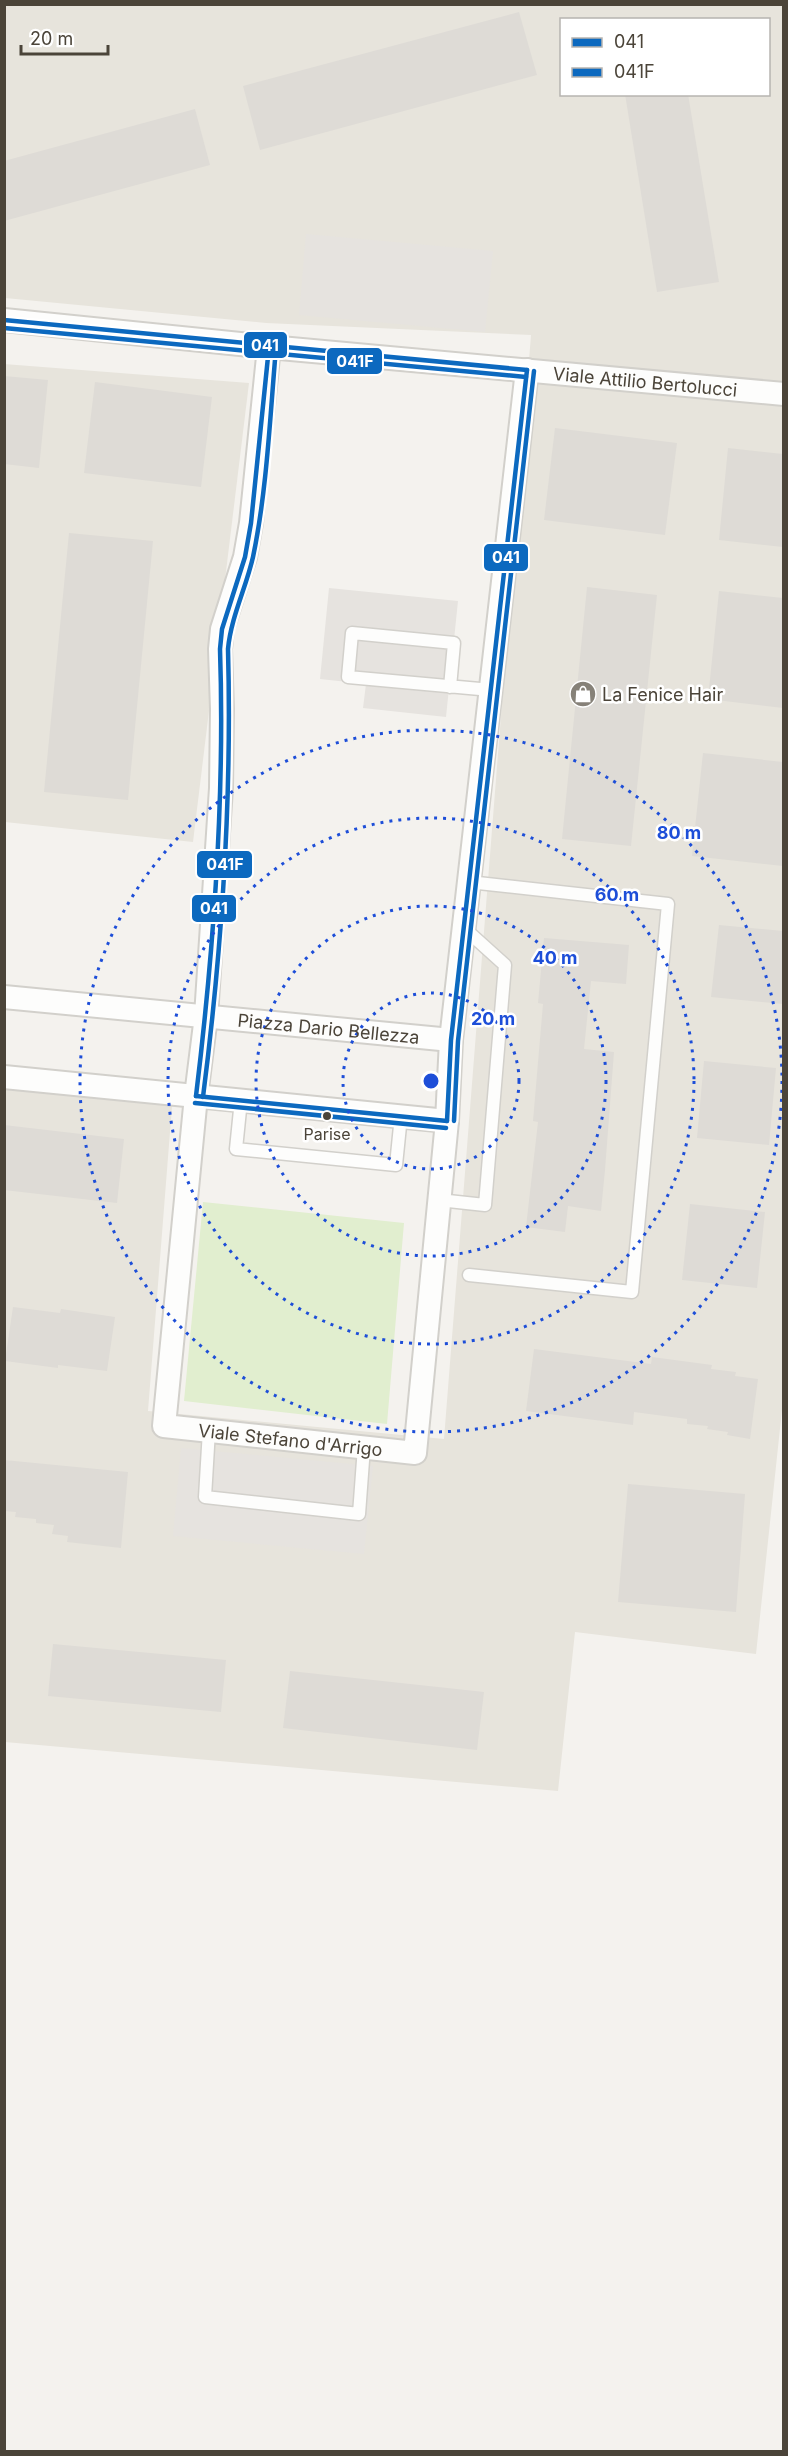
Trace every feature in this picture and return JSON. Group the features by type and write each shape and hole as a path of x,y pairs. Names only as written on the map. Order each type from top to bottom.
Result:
{"street":[{"name":"Viale Attilio Bertolucci","path":"4,320 269,347 783,394"},
{"name":"Viale Stefano d'Arrigo","path":"269,347 251,523 243,566 222,629 220,649 221,778 206,1016 164,1426 415,1453 447,1121 451,1040 527,370"},
{"name":"Piazza Dario Bellezza","path":"4,996 451,1040"},
{"path":"4,1077 447,1121"}],"lane":[{"path":"450,687 454,643 352,633 348,677 450,687 491,690"},
{"path":"469,882 668,904 632,1292 469,1275"},
{"path":"439,1200 485,1205 505,965 464,927"},
{"path":"241,1100 236,1149 362,1162 396,1165 401,1116"},
{"path":"209,1430 205,1497 359,1514 364,1447"}],"shaded area":[{"path":"4,5 783,5 784,1391 756,1654 575,1632 558,1791 5,1742 5,1085 173,1094 148,1411 444,1439 531,335 266,323 5,298"},
{"path":"306,234 493,251 485,332 299,315"},
{"path":"4,364 249,383 193,842 5,822"},
{"path":"329,588 458,601 446,717 363,708 366,684 320,679"},
{"path":"181,1448 373,1466 364,1554 173,1536"}],"green space":[{"path":"203,1202 404,1223 387,1424 184,1401"}],"building":[{"path":"519,12 537,75 260,150 243,86"},
{"path":"625,96 688,96 719,282 657,292"},
{"path":"195,109 210,165 4,221 4,161"},
{"path":"4,376 48,380 39,468 4,464"},
{"path":"95,382 212,397 201,487 84,473"},
{"path":"555,428 677,443 665,535 544,520"},
{"path":"728,448 783,454 783,547 719,540"},
{"path":"69,533 153,541 128,800 44,792"},
{"path":"587,587 657,595 631,846 562,839"},
{"path":"719,591 783,598 783,708 708,699"},
{"path":"703,753 783,762 783,866 692,856"},
{"path":"719,925 783,931 783,1004 711,997"},
{"path":"544,938 629,945 626,984 591,981 584,1049 614,1052 601,1211 568,1206 565,1232 526,1227 538,1122 533,1121 543,1004 538,1003"},
{"path":"704,1061 776,1068 769,1145 697,1138"},
{"path":"4,1125 124,1139 117,1203 4,1190"},
{"path":"690,1204 765,1212 757,1288 682,1280"},
{"path":"13,1307 60,1313 61,1309 115,1317 107,1371 5,1361"},
{"path":"534,1349 651,1364 652,1357 712,1365 711,1369 736,1372 735,1376 758,1379 750,1439 727,1435 728,1432 707,1429 708,1426 687,1424 687,1419 634,1412 633,1425 526,1411"},
{"path":"4,1460 128,1472 121,1548 67,1542 68,1536 52,1534 54,1525 36,1523 36,1519 15,1517 16,1512 4,1511"},
{"path":"628,1484 745,1494 736,1612 618,1602"},
{"path":"53,1644 226,1660 221,1712 48,1696"},
{"path":"290,1671 484,1692 477,1750 283,1728"}],"transit line":[{"name":"041","path":"4,320 527,370"},
{"name":"041F","path":"4,328 526,377"},
{"name":"041","path":"196,1096 217,873 221,761 220,649 222,629 245,557 251,523 269,347"},
{"name":"041F","path":"203,1097 224,873 227,817 228,649 232,625 250,569 258,532 268,453 276,348"},
{"name":"041","path":"447,1121 451,1040 527,370"},
{"name":"041F","path":"454,1121 458,1041 534,371"},
{"name":"041","path":"196,1096 447,1121"},
{"name":"041F","path":"195,1103 446,1128"}],"place":[{"name":"La Fenice Hair","path":"583,694"},
{"name":"Parise","path":"327,1116"}]}
